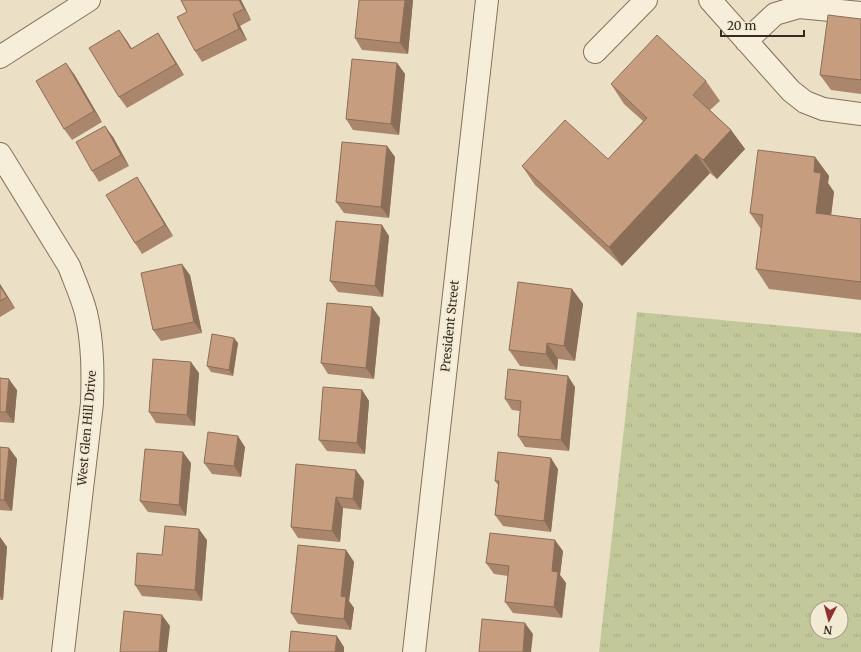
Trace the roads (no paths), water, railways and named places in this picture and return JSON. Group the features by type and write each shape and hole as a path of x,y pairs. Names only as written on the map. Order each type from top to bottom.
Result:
{"street":[{"path":"0,57 88,0"},
{"name":"President Street","path":"414,652 487,0"},
{"path":"594,52 646,0"},
{"path":"710,0 791,91 805,102 823,109 861,114"},
{"path":"746,40 775,14 799,7 861,13"},
{"name":"West Glen Hill Drive","path":"0,154 69,266 86,313 91,341 93,368 92,403 63,652"}]}
